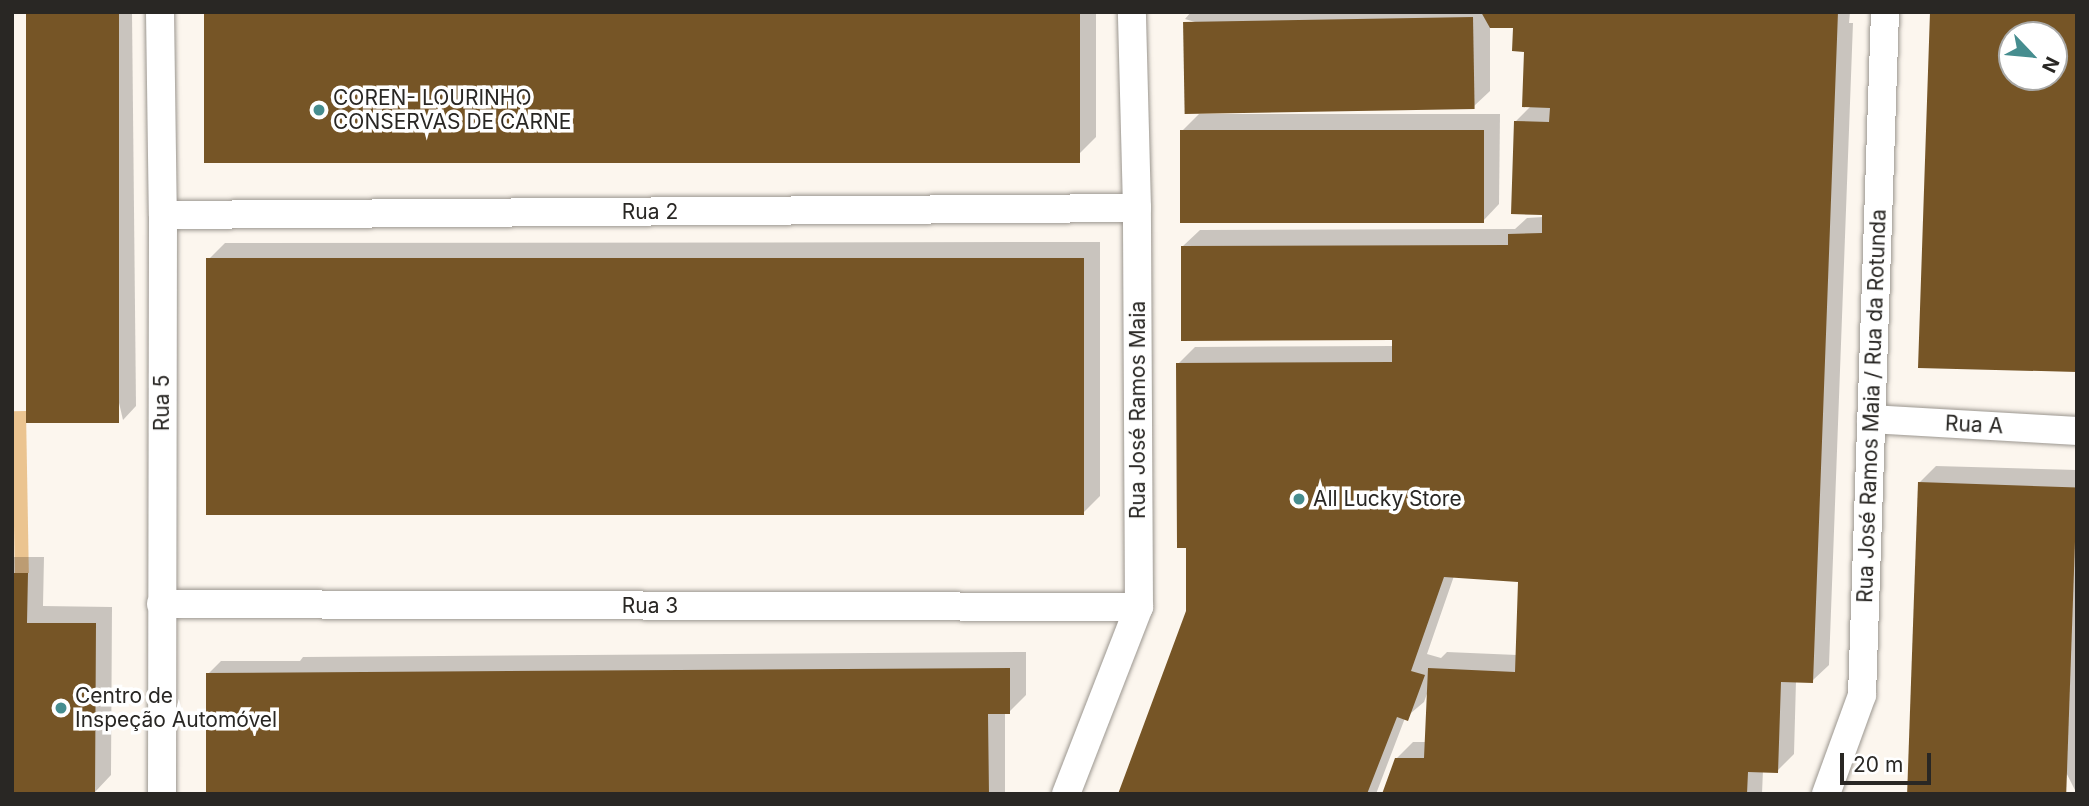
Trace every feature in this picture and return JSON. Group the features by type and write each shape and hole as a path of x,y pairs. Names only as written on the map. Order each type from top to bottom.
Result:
{"street":[{"name":"Rua 5","path":"160,12 163,215 162,794"},
{"name":"Rua José Ramos Maia","path":"1066,794 1139,607 1132,12"},
{"name":"Rua José Ramos Maia / Rua da Rotunda","path":"1826,794 1862,695 1885,12"},
{"name":"Rua 2","path":"163,215 1136,208"},
{"name":"Rua A","path":"1871,419 2077,431"},
{"name":"Rua 3","path":"161,604 1139,607"}],"shaded area":[{"path":"12,411 26,411 29,573 15,573"}],"building":[{"path":"26,12 119,12 119,423 26,423"},
{"path":"204,12 1080,12 1080,163 204,163"},
{"path":"1481,12 1838,12 1813,683 1781,682 1778,773 1748,772 1747,794 1382,794 1395,758 1424,758 1428,668 1515,672 1518,582 1444,577 1411,671 1425,675 1408,721 1397,717 1367,794 1118,794 1186,611 1186,548 1177,548 1176,363 1392,362 1392,340 1181,341 1181,246 1508,245 1508,234 1542,233 1542,215 1511,214 1514,121 1549,122 1550,108 1522,107 1524,52 1512,51 1513,28 1490,28"},
{"path":"1930,12 2077,12 2077,372 1918,368"},
{"path":"1473,17 1475,109 1185,114 1183,22"},
{"path":"1180,130 1484,130 1484,223 1180,223"},
{"path":"206,258 1084,258 1084,515 206,515"},
{"path":"1918,482 2077,488 2066,794 1907,794"},
{"name":"Centro de Inspeção Automóvel","path":"12,573 28,573 27,623 96,623 95,794 12,794"},
{"path":"1010,668 1010,714 988,714 989,794 206,794 206,673"}],"place":[{"name":"COREN- LOURINHO CONSERVAS DE CARNE","path":"319,110"},
{"name":"All Lucky Store","path":"1299,499"},
{"name":"Centro de Inspeção Automóvel","path":"61,708"}]}
